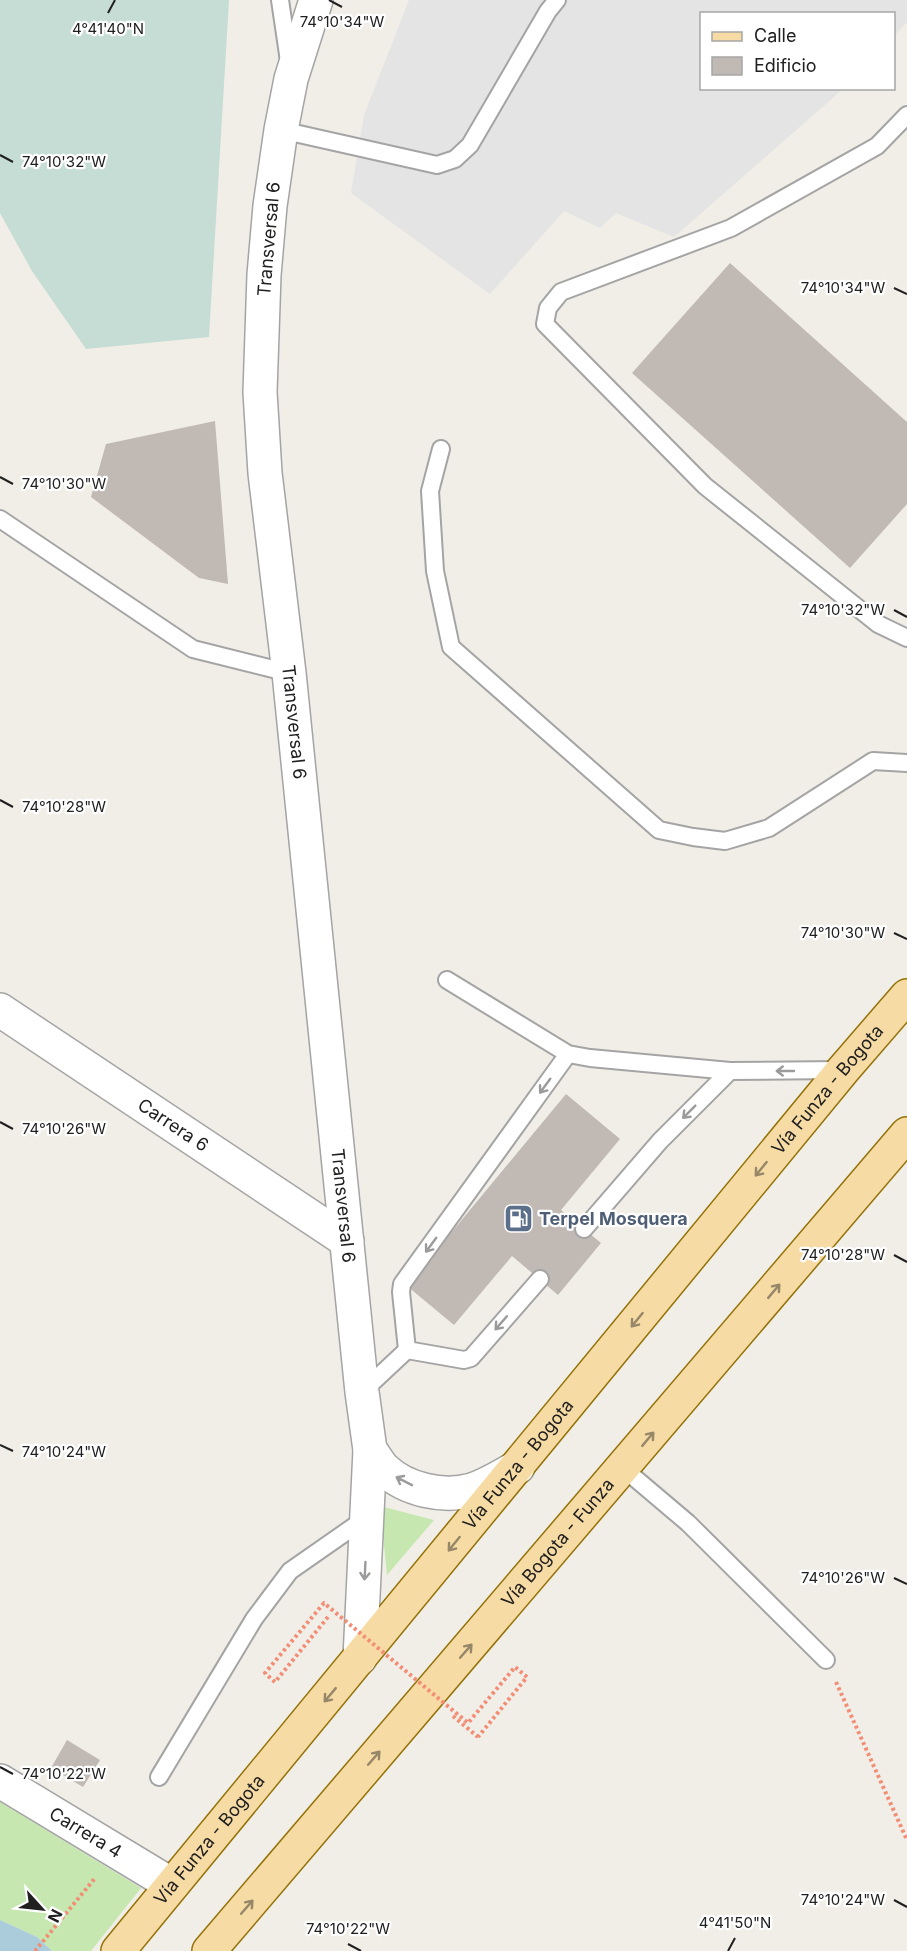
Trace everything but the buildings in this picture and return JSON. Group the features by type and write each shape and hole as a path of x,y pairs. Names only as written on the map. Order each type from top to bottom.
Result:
{"main road":[{"name":"Vía Funza - Bogota","path":"125,1943 843,1070 907,996"},
{"name":"Vía Bogota - Funza","path":"209,1951 907,1134"}],"street":[{"name":"Transversal 6","path":"316,0 291,80 270,206 265,263 260,392 265,473 289,673 370,1450 360,1658"},
{"name":"Carrera 6","path":"0,1010 347,1241"},
{"path":"370,1450 384,1468 403,1482 425,1490 448,1493 472,1490 518,1467"},
{"name":"Carrera 4","path":"0,1781 172,1885"}],"lane":[{"path":"280,0 291,80"},
{"path":"281,130 437,165 455,159 470,145 557,0"},
{"path":"907,116 877,146 731,228 561,292 548,309 545,324 705,486 878,624 907,638"},
{"path":"441,449 430,491 435,571 452,647 659,830 725,841 769,828 873,761 907,763"},
{"path":"0,519 193,649 289,673"},
{"path":"447,980 568,1054 730,1071 843,1070"},
{"path":"407,1350 400,1292 402,1284 568,1054"},
{"path":"584,1229 660,1141 730,1071"},
{"path":"407,1350 464,1360 471,1358 540,1279"},
{"path":"363,1392 407,1350"},
{"path":"623,1468 688,1523 826,1660"},
{"path":"159,1777 254,1619 290,1571 367,1518"}],"path":[{"path":"328,1617 275,1682 265,1673 324,1603 468,1723 515,1667 527,1677 477,1737"},
{"path":"826,1660 907,1840"},
{"path":"35,1951 99,1873"}],"green space":[{"path":"0,0 229,0 209,337 86,349 32,271 0,213"},
{"path":"380,1506 434,1520 387,1575"},
{"path":"0,1802 141,1888 91,1951 52,1951 37,1937 0,1920"}],"shaded area":[{"path":"409,0 907,0 907,22 895,35 895,12 700,12 700,90 842,90 674,237 616,213 600,228 564,211 490,294 351,193 364,115"}],"water":[{"path":"0,1920 37,1937 52,1951 0,1951"}],"place":[{"name":"Terpel Mosquera","path":"518,1219"}]}
